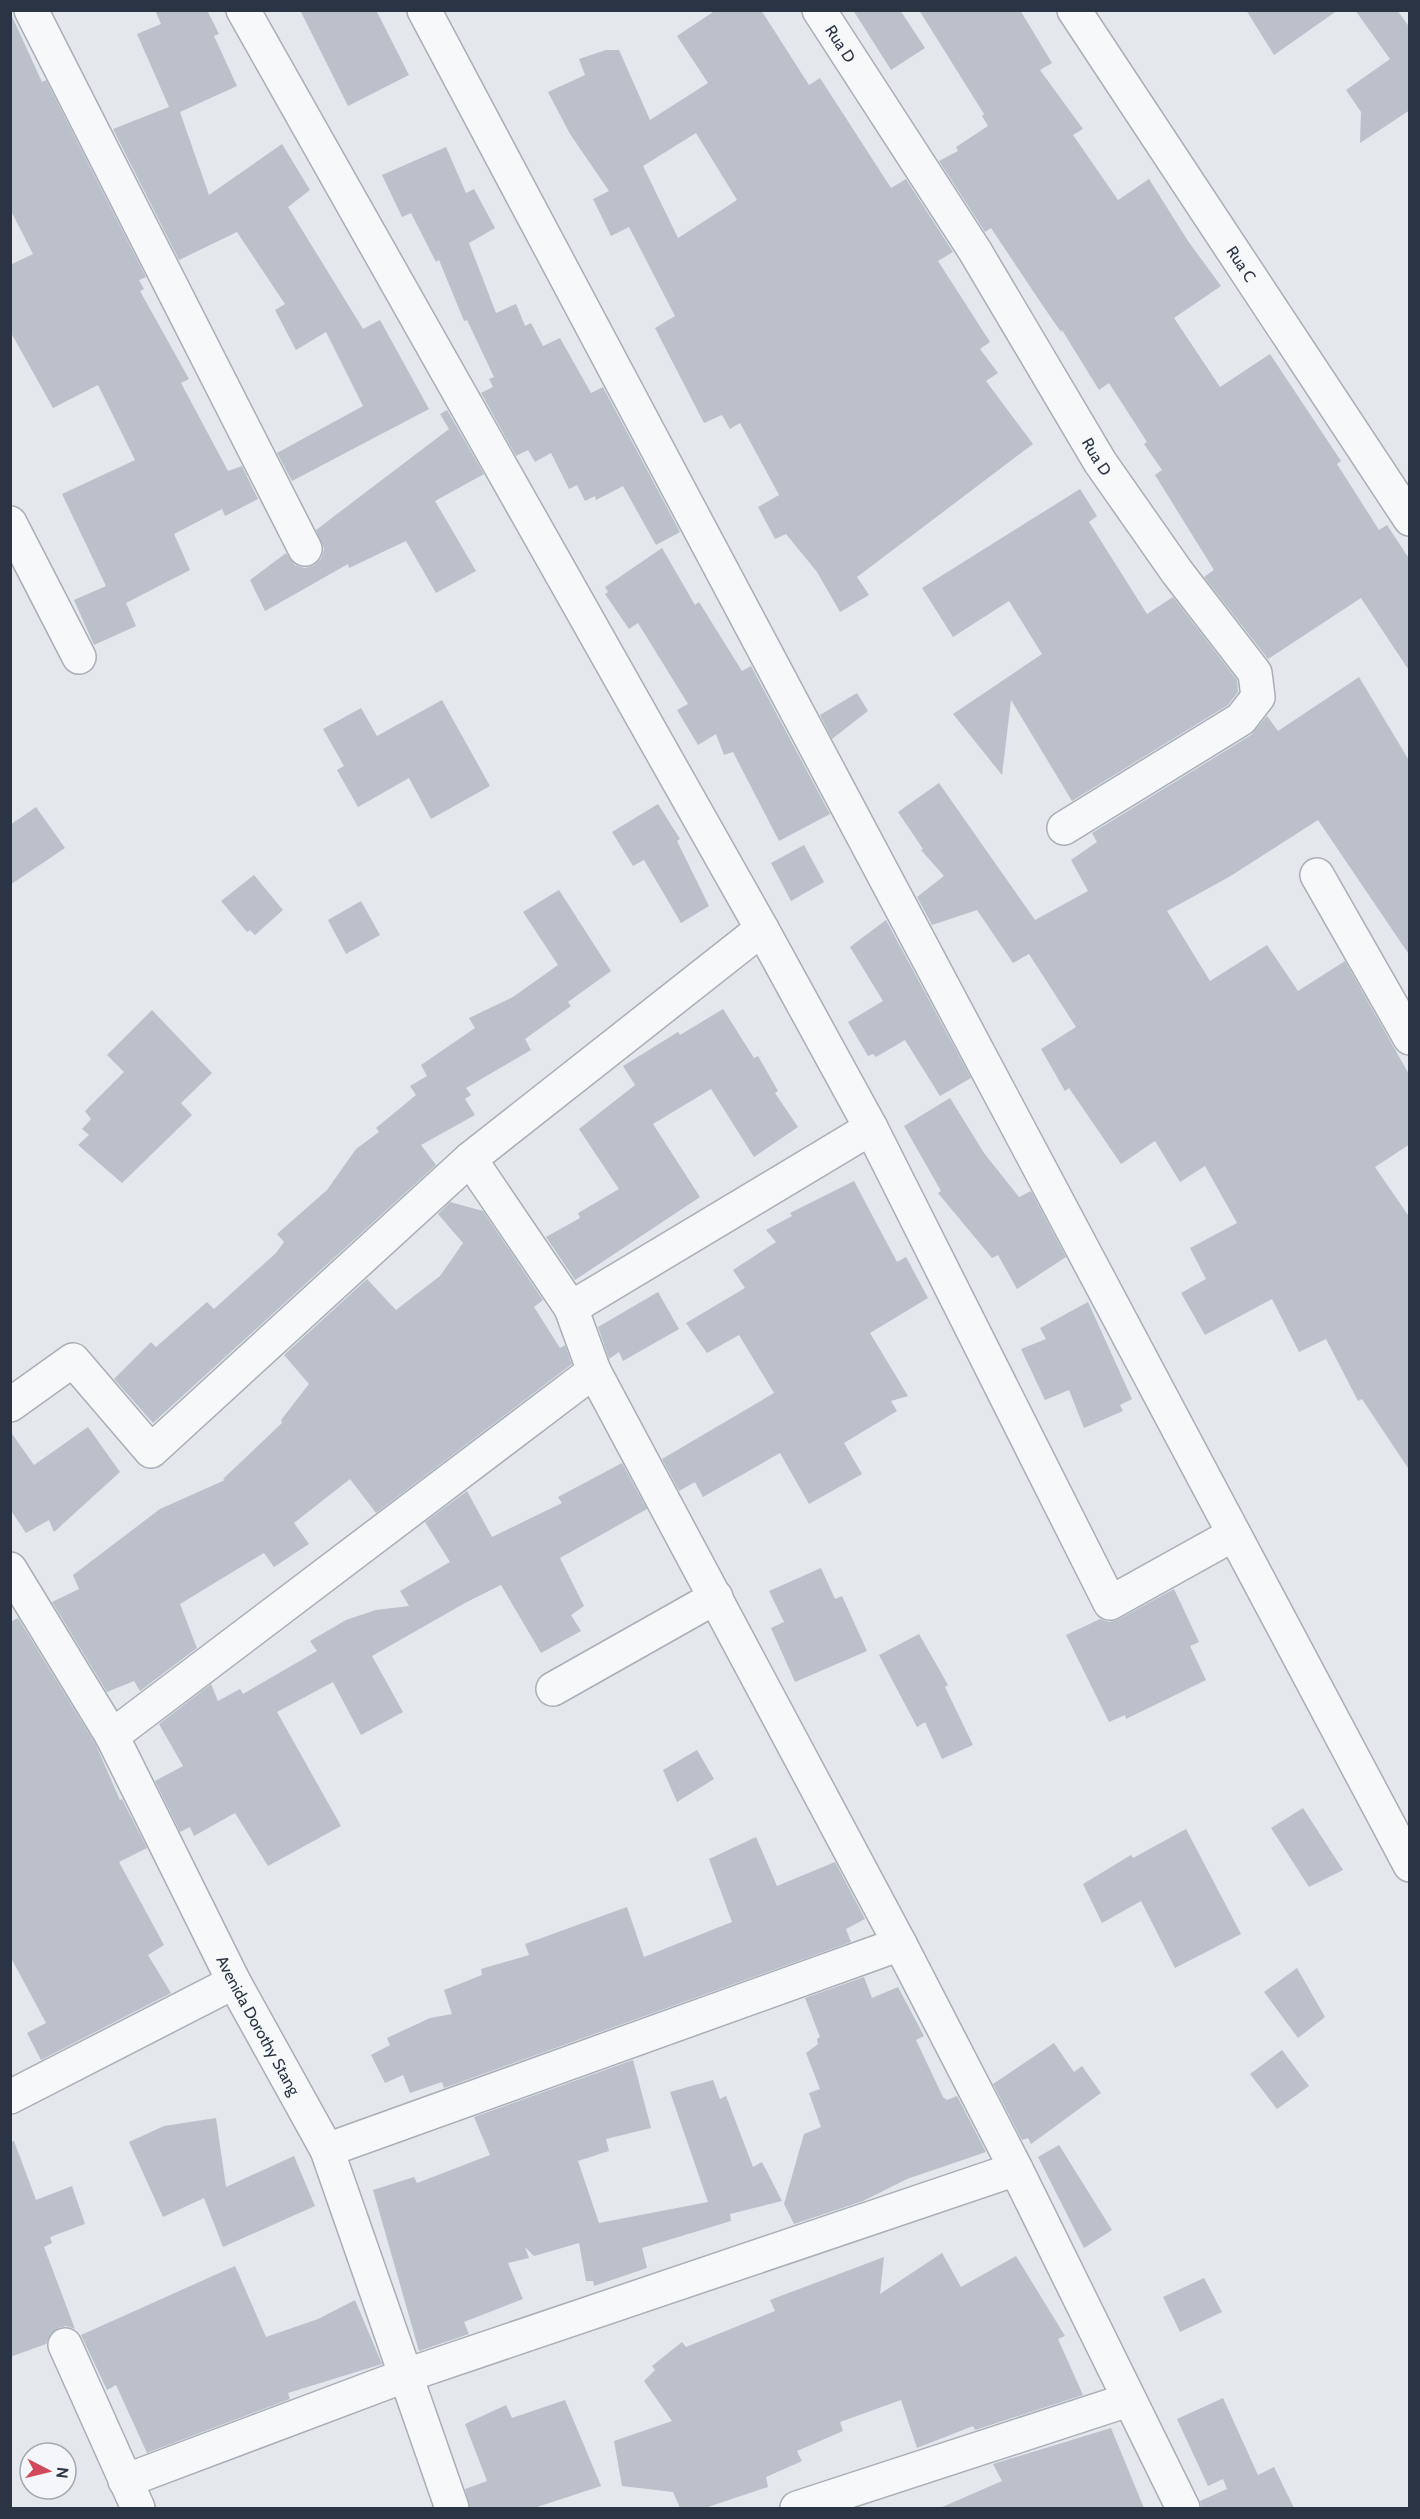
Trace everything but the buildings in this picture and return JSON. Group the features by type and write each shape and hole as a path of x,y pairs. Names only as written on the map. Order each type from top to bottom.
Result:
{"street":[{"path":"31,10 305,549"},
{"path":"243,10 762,929 871,1128 1110,1604 1234,1534"},
{"path":"424,10 1410,1865"},
{"name":"Rua D","path":"819,10 975,251 1100,462 1177,572 1255,673 1258,697 1241,719 1064,828"},
{"name":"Rua C","path":"1074,10 1410,519"},
{"path":"10,523 80,657"},
{"path":"1317,875 1401,1002 1410,1038"},
{"path":"10,1405 73,1360 151,1451 470,1159 762,929"},
{"path":"571,1308 871,1128"},
{"path":"470,1159 571,1308 594,1371 900,1944 1016,2169 1183,2508"},
{"path":"112,1736 594,1371"},
{"name":"Avenida Dorothy Stang","path":"10,1569 112,1736 234,1982 327,2150 404,2376 452,2508"},
{"path":"553,1689 716,1597"},
{"path":"327,2150 900,1944"},
{"path":"10,2097 234,1982"},
{"path":"65,2345 132,2495 404,2376 1016,2169"},
{"path":"797,2508 1128,2400"}]}
